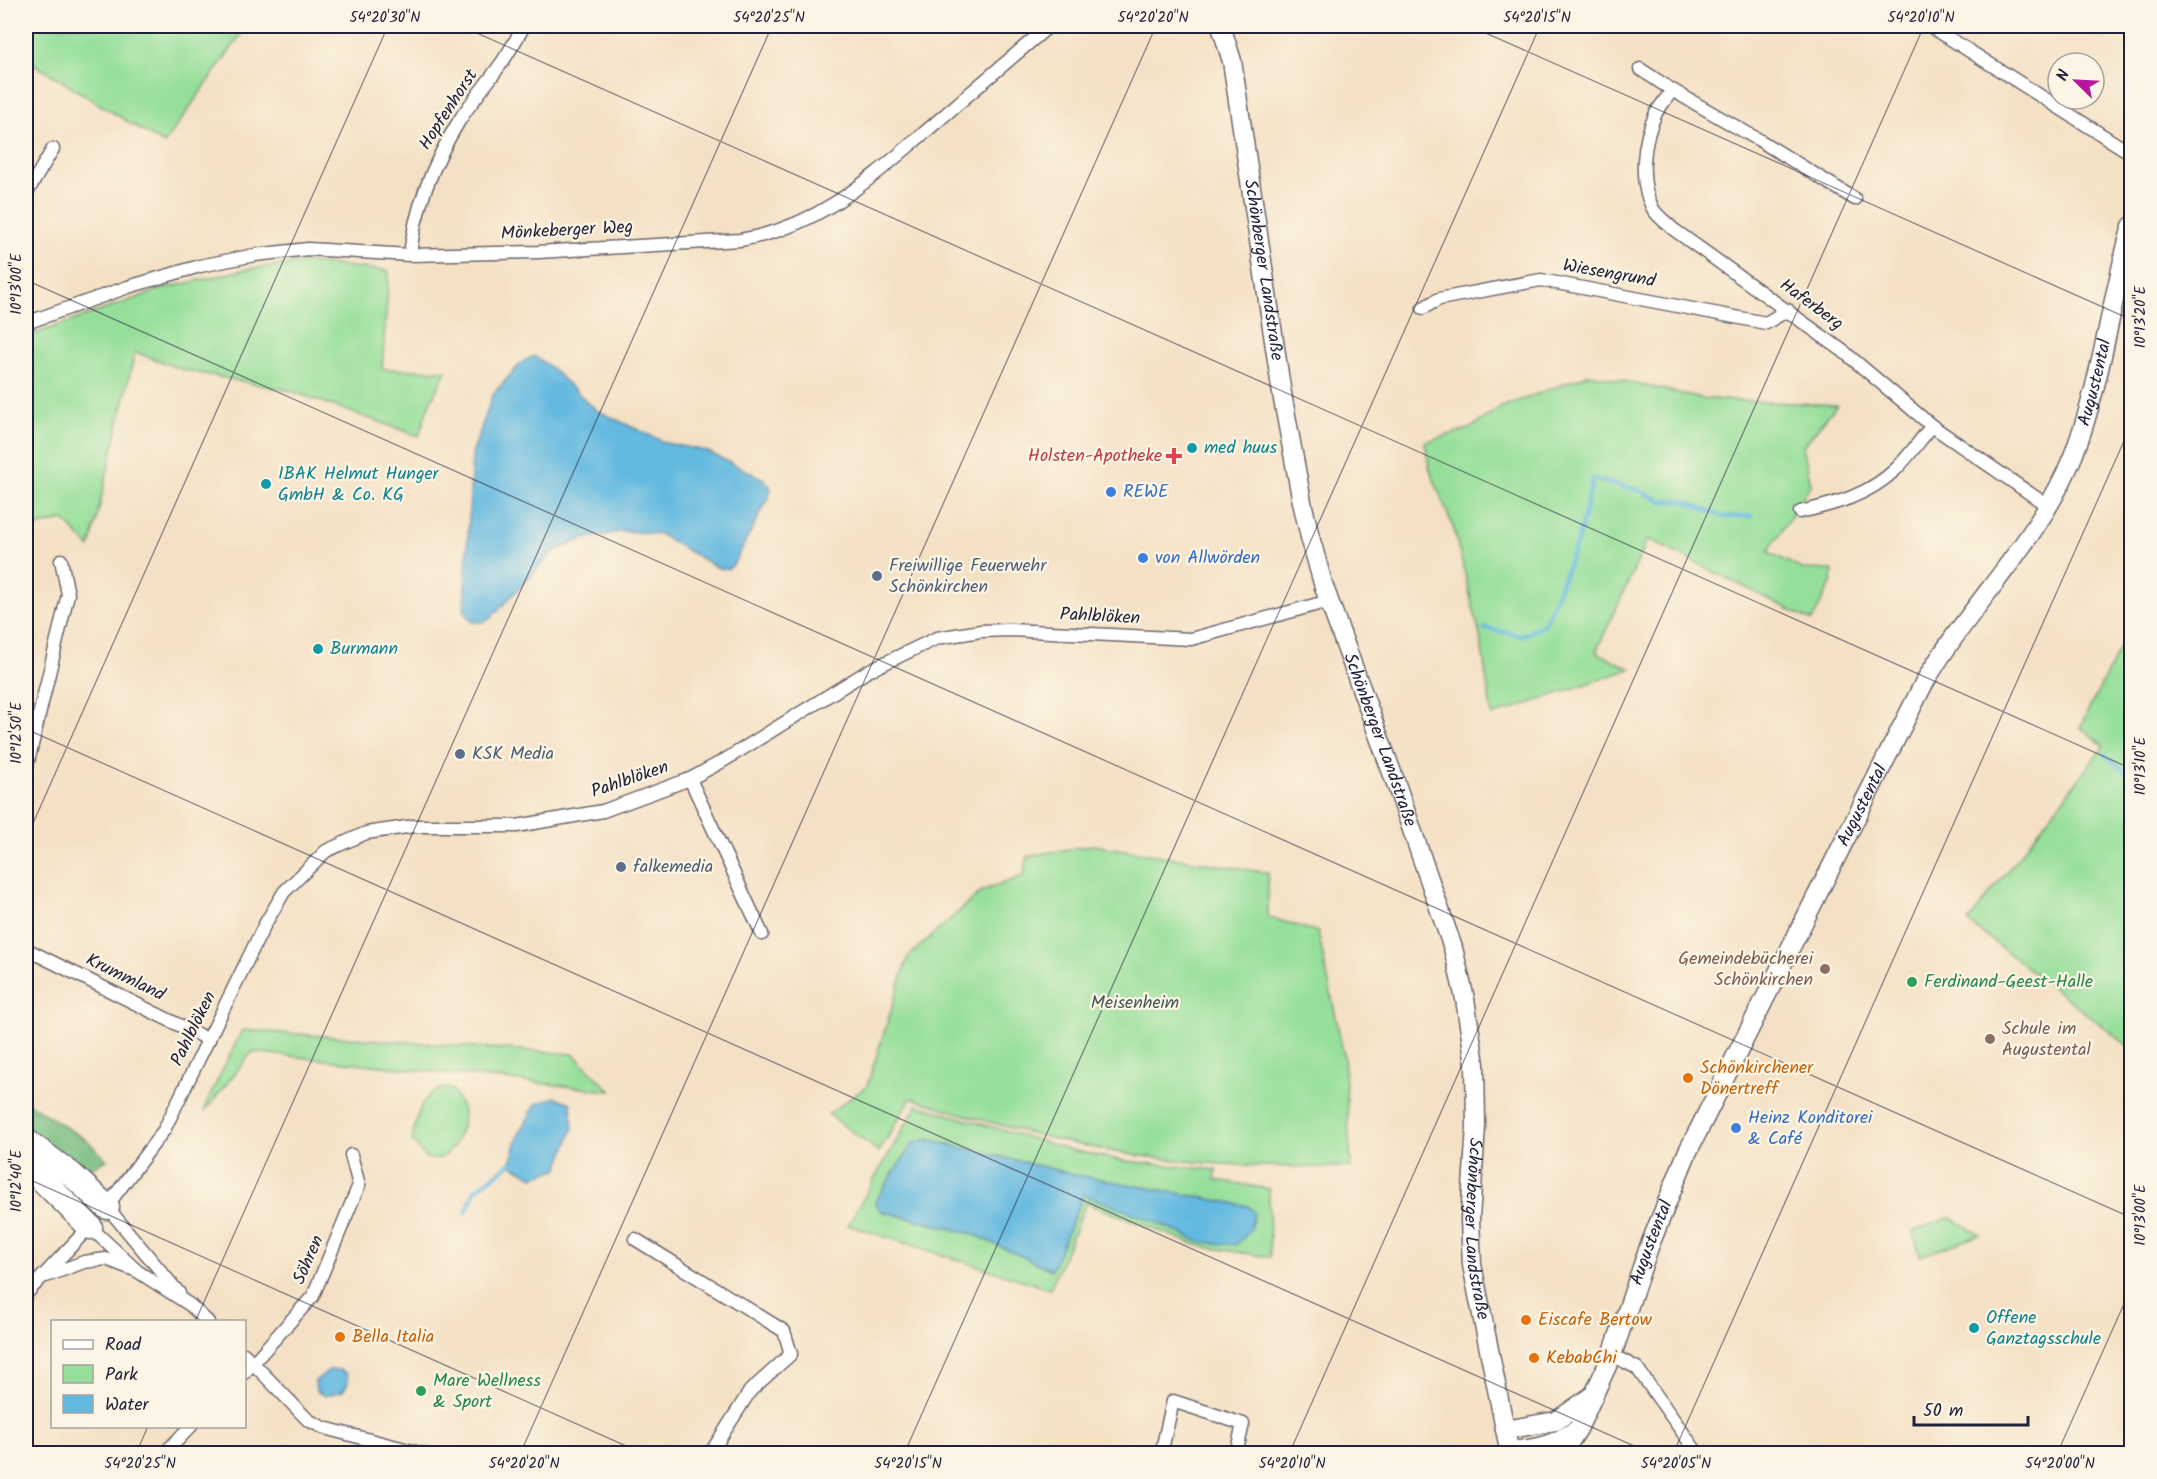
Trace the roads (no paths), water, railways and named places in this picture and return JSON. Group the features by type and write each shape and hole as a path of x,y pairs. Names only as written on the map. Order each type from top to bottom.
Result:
{"highway":[{"path":"26,1141 72,1175 107,1207"},
{"path":"26,1164 90,1227"}],"street":[{"name":"Hopfenhorst","path":"410,255 412,232 439,155 460,119 502,63 524,26"},
{"name":"Mönkeberger Weg","path":"26,321 99,296 200,266 255,255 308,249 410,255 538,252 730,241 758,237 808,220 868,181 1049,26"},
{"name":"Schönberger Landstraße","path":"1221,26 1232,61 1272,327 1302,502 1329,601 1453,948 1465,999 1475,1064 1476,1126 1470,1219 1472,1265 1509,1452"},
{"path":"1930,26 2132,154"},
{"path":"1640,69 1855,199"},
{"name":"Haferberg","path":"1672,90 1657,113 1649,133 1644,160 1645,182 1654,209 1673,229 1843,351 1932,426 2048,506"},
{"path":"26,194 53,149"},
{"name":"Augustental","path":"1562,1454 1578,1428 1612,1355 1649,1247 1687,1153 1913,705 1944,651 2019,550 2048,506 2073,457 2091,399 2122,259 2132,226"},
{"name":"Wiesengrund","path":"1423,308 1439,299 1541,280 1766,322 1788,310"},
{"path":"1800,512 1836,504 1880,482 1897,468 1932,426"},
{"path":"26,770 68,594 61,560"},
{"name":"Pahlblöken","path":"26,1294 107,1207 164,1130 264,924 284,892 326,851 366,833 398,827 517,826 603,811 690,779 868,671 937,638 981,631 1010,630 1191,639 1329,601"},
{"path":"690,779 762,934"},
{"name":"Krummland","path":"26,949 209,1040"},
{"name":"Söhren","path":"249,1359 313,1296 359,1185 351,1155"},
{"path":"107,1207 190,1305 206,1320"},
{"path":"90,1227 137,1271 190,1305"},
{"path":"635,1239 784,1331 791,1354 750,1391 710,1454"},
{"path":"42,1277 84,1262 106,1259 137,1271"},
{"path":"1612,1355 1636,1368 1698,1454"},
{"path":"249,1359 300,1414 316,1424 424,1454"},
{"path":"1505,1430 1556,1421 1595,1394"},
{"path":"1161,1454 1173,1401 1243,1424 1236,1454"},
{"path":"164,1454 189,1428"},
{"path":"1509,1452 1541,1448 1557,1442 1578,1428"}],"water":[{"path":"534,356 549,366 596,410 666,443 706,451 764,479 771,488 769,497 733,565 728,569 718,568 659,534 626,531 583,539 553,552 491,618 484,622 472,622 464,612 472,455 493,394 522,362"},
{"path":"555,1097 571,1103 573,1129 558,1169 533,1177 510,1164 519,1134 536,1104"},
{"path":"927,1139 1077,1175 1248,1206 1254,1212 1250,1231 1236,1245 1200,1242 1151,1220 1083,1195 1052,1270 973,1234 881,1211 875,1202 912,1144"},
{"path":"329,1370 340,1370 347,1374 348,1383 343,1391 325,1396 316,1391 315,1381"}],"waterway":[{"path":"1485,628 1522,636 1545,624 1578,540 1593,479 1638,490 1662,501 1684,501 1724,517 1751,516"},
{"path":"2105,755 2132,777"},
{"path":"466,1212 475,1190 510,1164"}],"place":[{"name":"med huus","path":"1192,448"},
{"name":"Holsten-Apotheke","path":"1174,456"},
{"name":"IBAK Helmut Hunger GmbH & Co. KG","path":"266,484"},
{"name":"REWE","path":"1111,492"},
{"name":"von Allwörden","path":"1143,558"},
{"name":"Freiwillige Feuerwehr Schönkirchen","path":"877,576"},
{"name":"Burmann","path":"318,649"},
{"name":"KSK Media","path":"460,754"},
{"name":"falkemedia","path":"621,867"},
{"name":"Gemeindebücherei Schönkirchen","path":"1825,969"},
{"name":"Ferdinand-Geest-Halle","path":"1912,982"},
{"name":"Schule im Augustental","path":"1990,1039"},
{"name":"Schönkirchener Dönertreff","path":"1688,1078"},
{"name":"Heinz Konditorei & Café","path":"1736,1128"},
{"name":"Eiscafe Bertow","path":"1526,1320"},
{"name":"Offene Ganztagsschule","path":"1974,1328"},
{"name":"Bella Italia","path":"340,1337"},
{"name":"KebabChi","path":"1534,1358"},
{"name":"Mare Wellness & Sport","path":"421,1391"}],"park label":[{"name":"Meisenheim","path":"1135,1003"}]}
